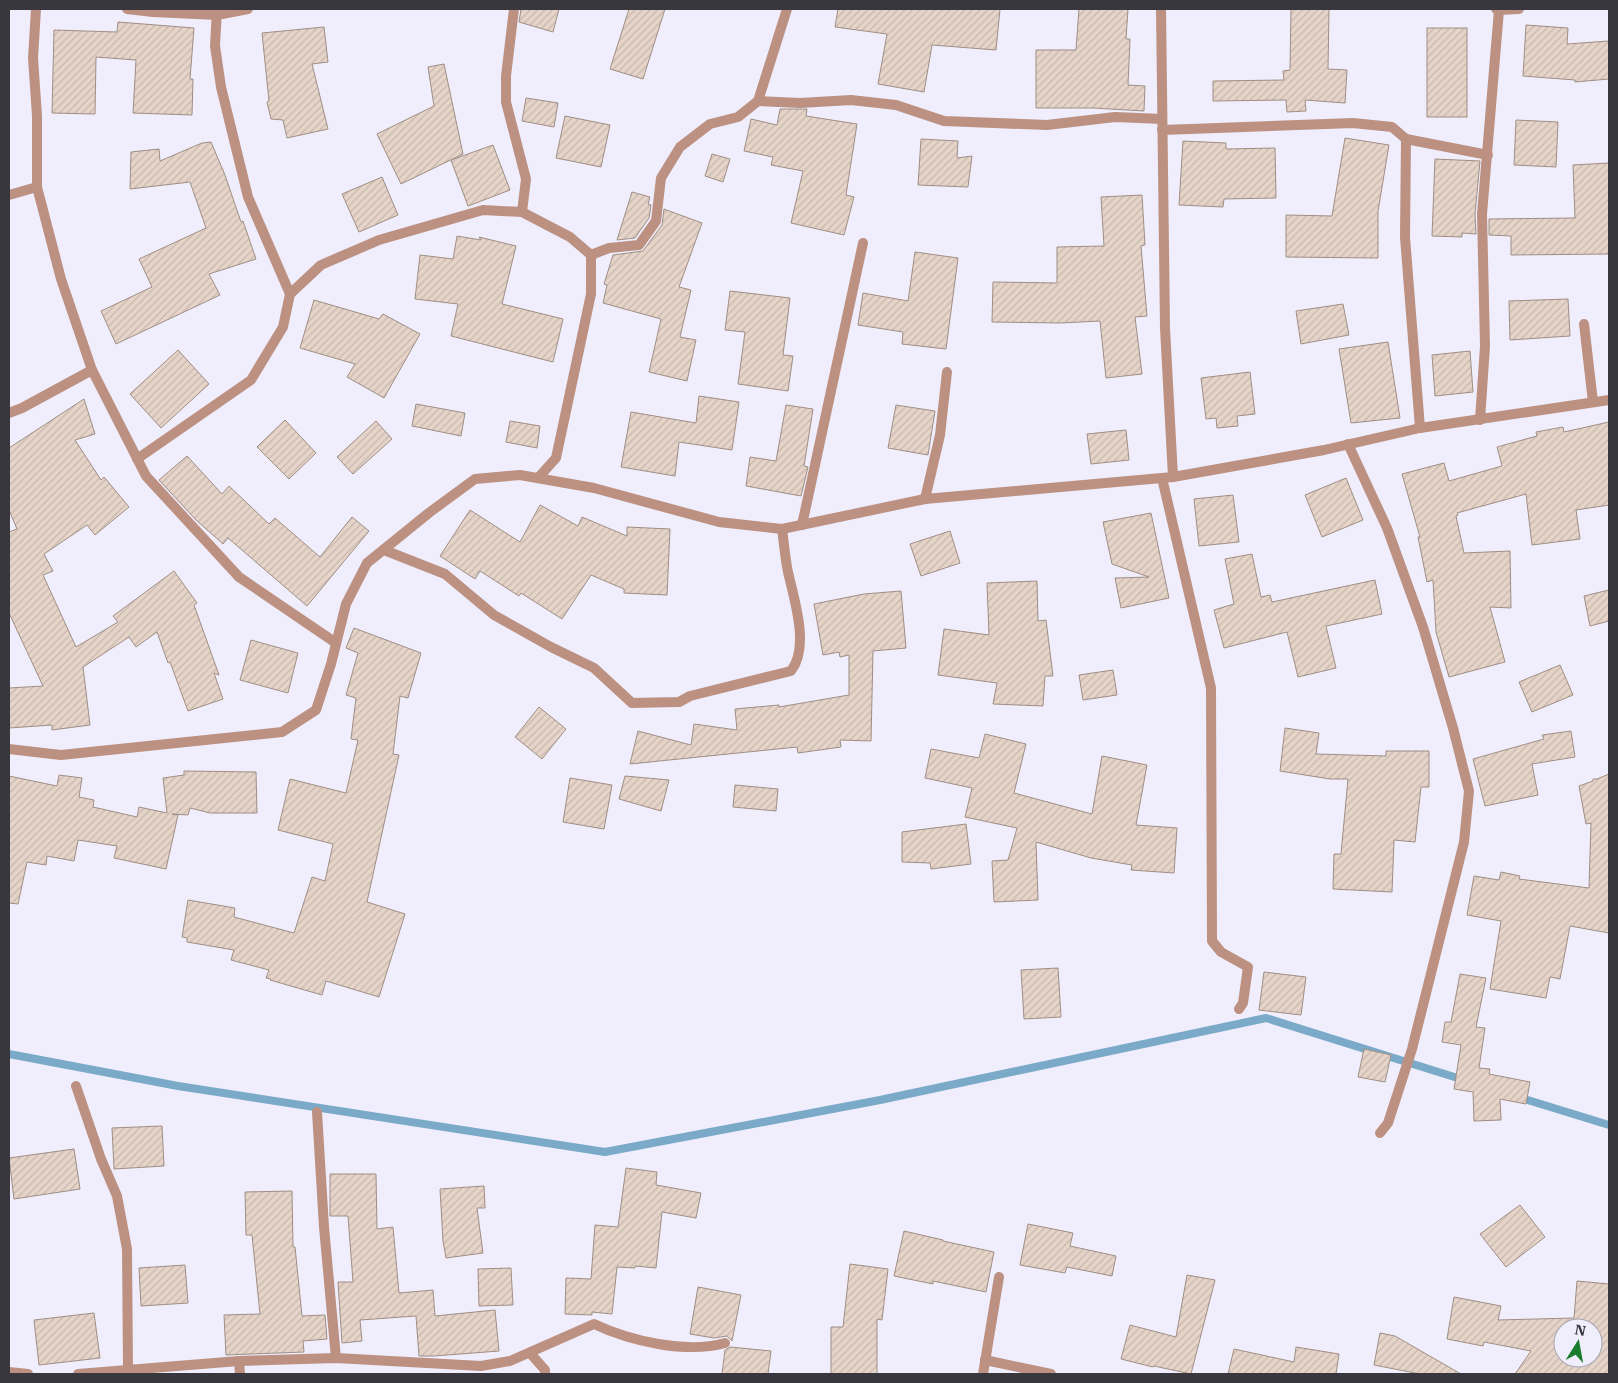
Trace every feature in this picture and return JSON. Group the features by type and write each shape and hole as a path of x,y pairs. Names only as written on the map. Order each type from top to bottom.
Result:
{"street":[{"path":"36,9 33,58 37,187 61,279 92,370 146,476 239,577 336,643"},
{"path":"127,9 153,12 217,12 248,9"},
{"path":"514,9 506,76 506,102 526,179 522,212"},
{"path":"591,255 609,248 639,245 656,221 661,178 680,147 710,124 738,117 758,101 787,9"},
{"path":"1162,9 1167,478 1211,688 1212,940 1221,952 1248,967 1243,1003 1239,1009"},
{"path":"1480,420 1484,346 1482,214 1498,9 1519,9"},
{"path":"137,459 251,380 283,327 290,294 248,197 221,87 215,46 217,12"},
{"path":"758,101 800,103 851,100 896,105 944,121 1047,125 1115,117 1162,125 1353,123 1392,127 1406,139 1488,155"},
{"path":"1406,139 1405,237 1420,428"},
{"path":"9,195 37,187"},
{"path":"290,294 321,266 379,240 483,210 522,212 570,237 591,255 591,294 556,458 538,478"},
{"path":"802,524 863,243"},
{"path":"1584,324 1592,402"},
{"path":"9,413 22,408 92,370"},
{"path":"925,499 940,436 947,372"},
{"path":"9,750 61,755 282,732 316,710 346,604 367,563 475,479 520,475 594,488 719,522 782,529 925,499 1167,478 1348,444 1420,428 1609,400"},
{"path":"1348,444 1387,528 1423,627 1453,728 1469,791 1464,842 1412,1049 1388,1123 1380,1133"},
{"path":"384,550 445,574 494,615 551,647 594,668 632,703 679,702 690,696 791,671 797,664 800,644 798,614 788,569 782,529"},
{"path":"76,1086 101,1160 117,1196 127,1249 121,1372"},
{"path":"316,1112 336,1358"},
{"path":"983,1374 998,1277"},
{"path":"78,1374 121,1372 239,1360 336,1358 481,1366 510,1361 594,1324 613,1333 662,1344 692,1347 715,1346 725,1343"},
{"path":"530,1353 545,1370 545,1374"},
{"path":"239,1360 240,1374"},
{"path":"985,1360 1051,1374"},
{"path":"9,1372 28,1374"}],"building":[{"path":"521,9 559,9 553,32 519,22"},
{"path":"629,9 665,9 643,79 610,69"},
{"path":"838,9 1000,9 996,50 932,45 924,92 878,84 887,34 835,27"},
{"path":"1079,9 1128,9 1126,39 1130,39 1128,85 1145,86 1144,111 1093,108 1036,108 1036,50 1076,50"},
{"path":"1291,9 1329,9 1328,69 1347,70 1345,103 1305,100 1306,111 1287,112 1286,100 1213,101 1213,81 1284,80 1283,71 1290,70"},
{"path":"118,22 194,28 190,79 193,79 192,115 133,113 136,60 96,57 95,114 52,113 54,30 117,32"},
{"path":"1526,25 1568,28 1567,44 1609,41 1609,79 1575,82 1575,80 1523,76"},
{"path":"324,27 328,62 312,64 328,129 287,138 283,120 271,119 267,102 269,101 262,33"},
{"path":"1427,28 1467,28 1467,117 1427,117"},
{"path":"444,64 463,154 401,184 377,134 434,106 428,67"},
{"path":"526,98 558,103 554,127 522,121"},
{"path":"780,109 807,109 806,116 857,124 846,195 854,197 844,235 791,223 803,171 771,165 773,157 744,151 751,119 777,125"},
{"path":"565,116 610,125 601,167 556,158"},
{"path":"1516,120 1558,122 1556,167 1514,165"},
{"path":"1345,138 1389,145 1378,211 1378,258 1286,257 1286,215 1332,216"},
{"path":"921,139 958,141 957,158 972,156 968,187 918,185"},
{"path":"1183,141 1226,143 1226,149 1275,148 1276,198 1224,199 1223,207 1179,205"},
{"path":"211,142 225,175 241,222 243,221 256,259 209,274 220,295 116,344 101,311 152,287 139,259 206,228 190,182 130,189 131,152 159,149 160,161 202,143"},
{"path":"493,145 510,190 468,206 451,160"},
{"path":"712,154 730,159 723,182 705,176"},
{"path":"1435,159 1480,161 1475,214 1476,234 1462,233 1462,237 1432,236"},
{"path":"1609,163 1609,254 1511,255 1511,236 1489,235 1489,219 1575,218 1573,165"},
{"path":"382,177 398,215 359,232 342,194"},
{"path":"632,192 650,197 648,204 651,205 649,218 635,238 617,240"},
{"path":"1142,195 1145,245 1141,246 1147,316 1135,317 1142,374 1106,378 1100,321 1060,323 992,322 993,282 1057,283 1057,247 1104,246 1101,197"},
{"path":"664,209 702,223 679,287 691,290 680,337 696,340 687,381 649,372 661,319 603,303 607,285 604,284 613,255 643,251 662,225"},
{"path":"457,236 481,240 479,237 516,246 502,304 563,319 553,362 451,336 458,304 415,299 420,255 453,259"},
{"path":"915,252 958,258 946,349 902,344 903,332 858,325 863,293 908,301"},
{"path":"730,291 790,298 783,355 793,356 788,391 738,384 745,332 725,330"},
{"path":"1568,299 1570,336 1510,340 1509,301"},
{"path":"314,300 379,319 383,314 420,334 384,398 347,377 355,364 300,348"},
{"path":"1343,304 1349,335 1301,344 1296,311"},
{"path":"1388,342 1400,418 1351,423 1339,349"},
{"path":"178,350 209,384 161,428 130,394"},
{"path":"1470,351 1473,392 1435,396 1432,355"},
{"path":"1250,372 1255,414 1237,416 1238,426 1217,428 1216,418 1206,419 1201,378"},
{"path":"699,396 739,402 732,450 679,442 675,476 621,467 631,412 696,423"},
{"path":"84,399 95,434 75,440 101,480 104,477 129,507 95,535 87,525 44,554 53,571 43,575 76,647 118,622 113,616 174,571 197,603 194,605 219,675 214,673 223,699 188,711 157,632 136,647 129,637 83,667 90,725 52,730 52,725 9,728 9,688 43,686 9,613 9,532 17,529 9,510 9,448"},
{"path":"416,404 465,413 461,436 412,426"},
{"path":"786,405 813,409 804,466 808,467 801,496 746,486 750,457 776,461"},
{"path":"896,405 935,411 928,455 888,448"},
{"path":"285,420 316,453 289,479 257,447"},
{"path":"376,421 392,439 353,474 337,457"},
{"path":"510,421 540,426 537,448 506,442"},
{"path":"1609,422 1609,505 1576,510 1580,539 1532,545 1526,494 1457,513 1458,515 1456,516 1464,553 1510,551 1511,608 1490,607 1505,662 1449,677 1436,632 1433,580 1427,582 1418,537 1420,537 1402,474 1444,463 1449,481 1502,466 1497,447 1537,436 1536,432 1563,427 1564,432"},
{"path":"1126,430 1129,460 1091,464 1087,434"},
{"path":"187,456 222,494 229,486 269,524 275,518 320,557 352,517 369,531 307,606 228,538 223,544 196,520 159,480"},
{"path":"1346,478 1363,520 1322,537 1305,495"},
{"path":"1233,495 1239,542 1199,546 1194,499"},
{"path":"540,505 578,526 582,517 627,536 627,527 670,529 667,595 624,593 624,589 591,575 562,619 521,593 519,596 480,571 475,579 440,556 470,510 520,542"},
{"path":"1151,513 1169,598 1121,608 1115,578 1149,577 1112,564 1103,522"},
{"path":"950,531 960,563 921,576 910,544"},
{"path":"1252,554 1261,597 1270,595 1272,602 1375,580 1382,614 1326,626 1336,668 1298,677 1287,632 1224,648 1214,610 1234,604 1225,559"},
{"path":"1037,581 1038,621 1046,620 1053,676 1045,676 1043,706 993,704 997,683 938,675 944,629 989,635 987,583"},
{"path":"1609,590 1609,621 1590,626 1584,596"},
{"path":"901,591 906,648 873,651 871,741 840,740 841,747 798,753 797,747 630,764 638,731 691,745 694,724 737,730 735,709 779,705 779,707 849,695 849,655 840,657 839,652 823,655 814,604 864,594"},
{"path":"354,628 421,653 408,698 400,696 393,754 399,755 367,902 405,914 379,997 326,981 322,995 270,980 266,978 269,970 231,960 234,950 187,942 187,938 182,937 188,900 235,908 234,917 294,933 312,877 325,881 333,844 278,830 290,779 346,793 358,740 351,739 356,698 346,695 358,653 346,648"},
{"path":"251,640 298,653 288,693 240,680"},
{"path":"1560,665 1573,695 1532,712 1519,682"},
{"path":"1113,670 1117,695 1083,700 1079,675"},
{"path":"539,707 566,729 542,759 515,737"},
{"path":"1285,728 1319,733 1316,754 1386,756 1386,751 1429,751 1429,787 1421,787 1415,842 1394,840 1392,892 1333,889 1334,854 1341,854 1348,779 1330,779 1280,771"},
{"path":"1571,731 1575,757 1532,764 1538,795 1485,806 1473,759 1544,739 1542,735"},
{"path":"985,734 1026,744 1014,793 1092,814 1102,756 1147,765 1136,825 1177,828 1174,873 1131,870 1132,865 1091,858 1036,842 1038,900 994,902 992,861 1008,860 1017,828 965,817 972,788 925,778 931,749 979,758"},
{"path":"184,771 256,772 257,813 210,813 190,808 188,815 172,814 178,815 166,869 114,858 117,846 78,840 74,861 47,856 46,865 27,862 18,904 9,903 9,776 57,786 59,775 82,778 79,797 94,800 93,807 137,817 139,807 167,813 163,778 184,775"},
{"path":"1609,774 1609,933 1570,926 1560,979 1550,977 1546,998 1490,989 1501,921 1467,915 1474,876 1499,880 1501,872 1520,876 1519,879 1589,888 1591,823 1586,824 1579,786"},
{"path":"625,776 669,780 661,811 619,799"},
{"path":"570,778 612,785 604,829 563,822"},
{"path":"735,785 778,789 776,811 733,807"},
{"path":"966,824 971,864 931,869 930,863 902,862 902,832"},
{"path":"1058,968 1061,1017 1024,1019 1021,970"},
{"path":"1264,972 1306,977 1301,1015 1259,1010"},
{"path":"1460,974 1486,978 1476,1027 1485,1028 1479,1068 1490,1069 1489,1074 1530,1082 1526,1104 1500,1099 1501,1120 1474,1121 1473,1092 1454,1089 1461,1045 1442,1042 1445,1022 1451,1022"},
{"path":"1364,1049 1391,1055 1385,1082 1358,1077"},
{"path":"162,1126 164,1166 114,1169 112,1128"},
{"path":"74,1149 80,1189 14,1199 9,1158"},
{"path":"626,1168 657,1172 656,1185 701,1193 696,1218 662,1212 656,1268 617,1267 612,1314 592,1312 592,1315 565,1314 566,1278 591,1279 595,1225 618,1227"},
{"path":"330,1174 376,1174 377,1229 393,1227 399,1293 433,1290 435,1316 495,1310 499,1351 419,1356 416,1316 360,1320 362,1341 342,1343 338,1282 353,1282 348,1216 330,1216"},
{"path":"484,1186 485,1208 477,1208 483,1253 446,1258 443,1241 440,1189"},
{"path":"292,1191 293,1247 295,1247 302,1316 325,1315 327,1339 303,1341 304,1352 226,1355 224,1315 260,1314 252,1235 246,1235 245,1192"},
{"path":"1520,1205 1545,1237 1506,1267 1480,1234"},
{"path":"1028,1224 1073,1233 1070,1246 1116,1256 1112,1276 1067,1267 1065,1273 1020,1265"},
{"path":"904,1231 994,1252 986,1292 933,1281 933,1284 894,1276"},
{"path":"850,1264 888,1269 882,1320 877,1319 877,1374 831,1374 831,1327 843,1327"},
{"path":"185,1265 188,1303 141,1306 139,1268"},
{"path":"511,1268 513,1305 479,1306 478,1269"},
{"path":"1187,1275 1215,1280 1191,1374 1121,1359 1130,1325 1176,1337"},
{"path":"1577,1281 1609,1284 1609,1374 1515,1374 1531,1351 1484,1342 1483,1346 1447,1339 1454,1297 1501,1306 1498,1320 1553,1319 1553,1368 1603,1368 1603,1318 1574,1318"},
{"path":"698,1287 741,1295 732,1341 727,1336 714,1338 690,1334"},
{"path":"94,1313 100,1358 39,1365 34,1320"},
{"path":"1380,1333 1395,1336 1461,1374 1420,1374 1374,1365"},
{"path":"730,1347 771,1351 768,1374 722,1374 725,1350"},
{"path":"1296,1347 1339,1354 1336,1374 1228,1374 1234,1349 1294,1362"}],"waterway":[{"path":"9,1054 178,1086 605,1152 880,1100 1266,1018 1464,1080"},
{"path":"1518,1097 1609,1125"}]}
